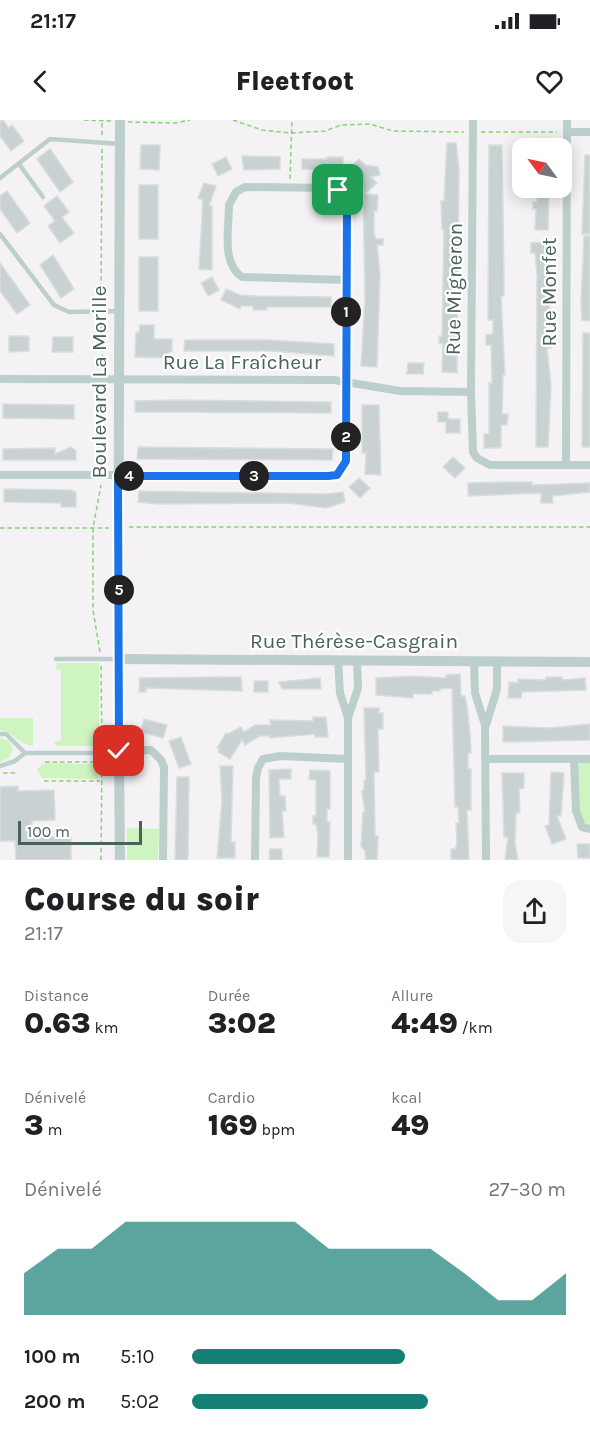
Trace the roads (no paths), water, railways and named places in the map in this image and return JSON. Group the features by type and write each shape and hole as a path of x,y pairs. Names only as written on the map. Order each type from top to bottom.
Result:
{"street":[{"name":"Rue Migneron","path":"474,120 472,447 477,458 490,465 566,465"},
{"name":"Rue Monfet","path":"566,465 567,120"},
{"name":"Boulevard La Morille","path":"120,121 118,476 120,860"},
{"path":"567,132 590,132"},
{"path":"0,475 337,475 346,461 347,201 343,195 332,188 245,187 232,197 229,205 231,267 243,277 346,280"},
{"name":"Rue La Fraîcheur","path":"0,380 347,381 400,391 471,392"},
{"path":"566,465 590,465"},
{"name":"Rue Thérèse-Casgrain","path":"118,659 590,662"},
{"path":"338,660 340,693 348,718 348,860"},
{"path":"348,718 358,688 357,660"},
{"path":"485,725 497,689 497,661"},
{"path":"474,662 475,693 485,725 486,860"},
{"path":"119,751 151,750 161,760 164,767 163,860"},
{"path":"255,860 256,778 263,759 281,756 348,759"},
{"path":"487,759 590,759"},
{"path":"574,759 576,812 582,827 590,829"}],"lane":[{"path":"0,169 2,176 50,139 120,144"},
{"path":"19,164 43,197"},
{"path":"0,234 54,305 69,312 119,311"},
{"path":"57,659 118,659"},
{"path":"0,734 6,734 25,753"},
{"path":"0,765 15,761 25,753 119,751"}]}
